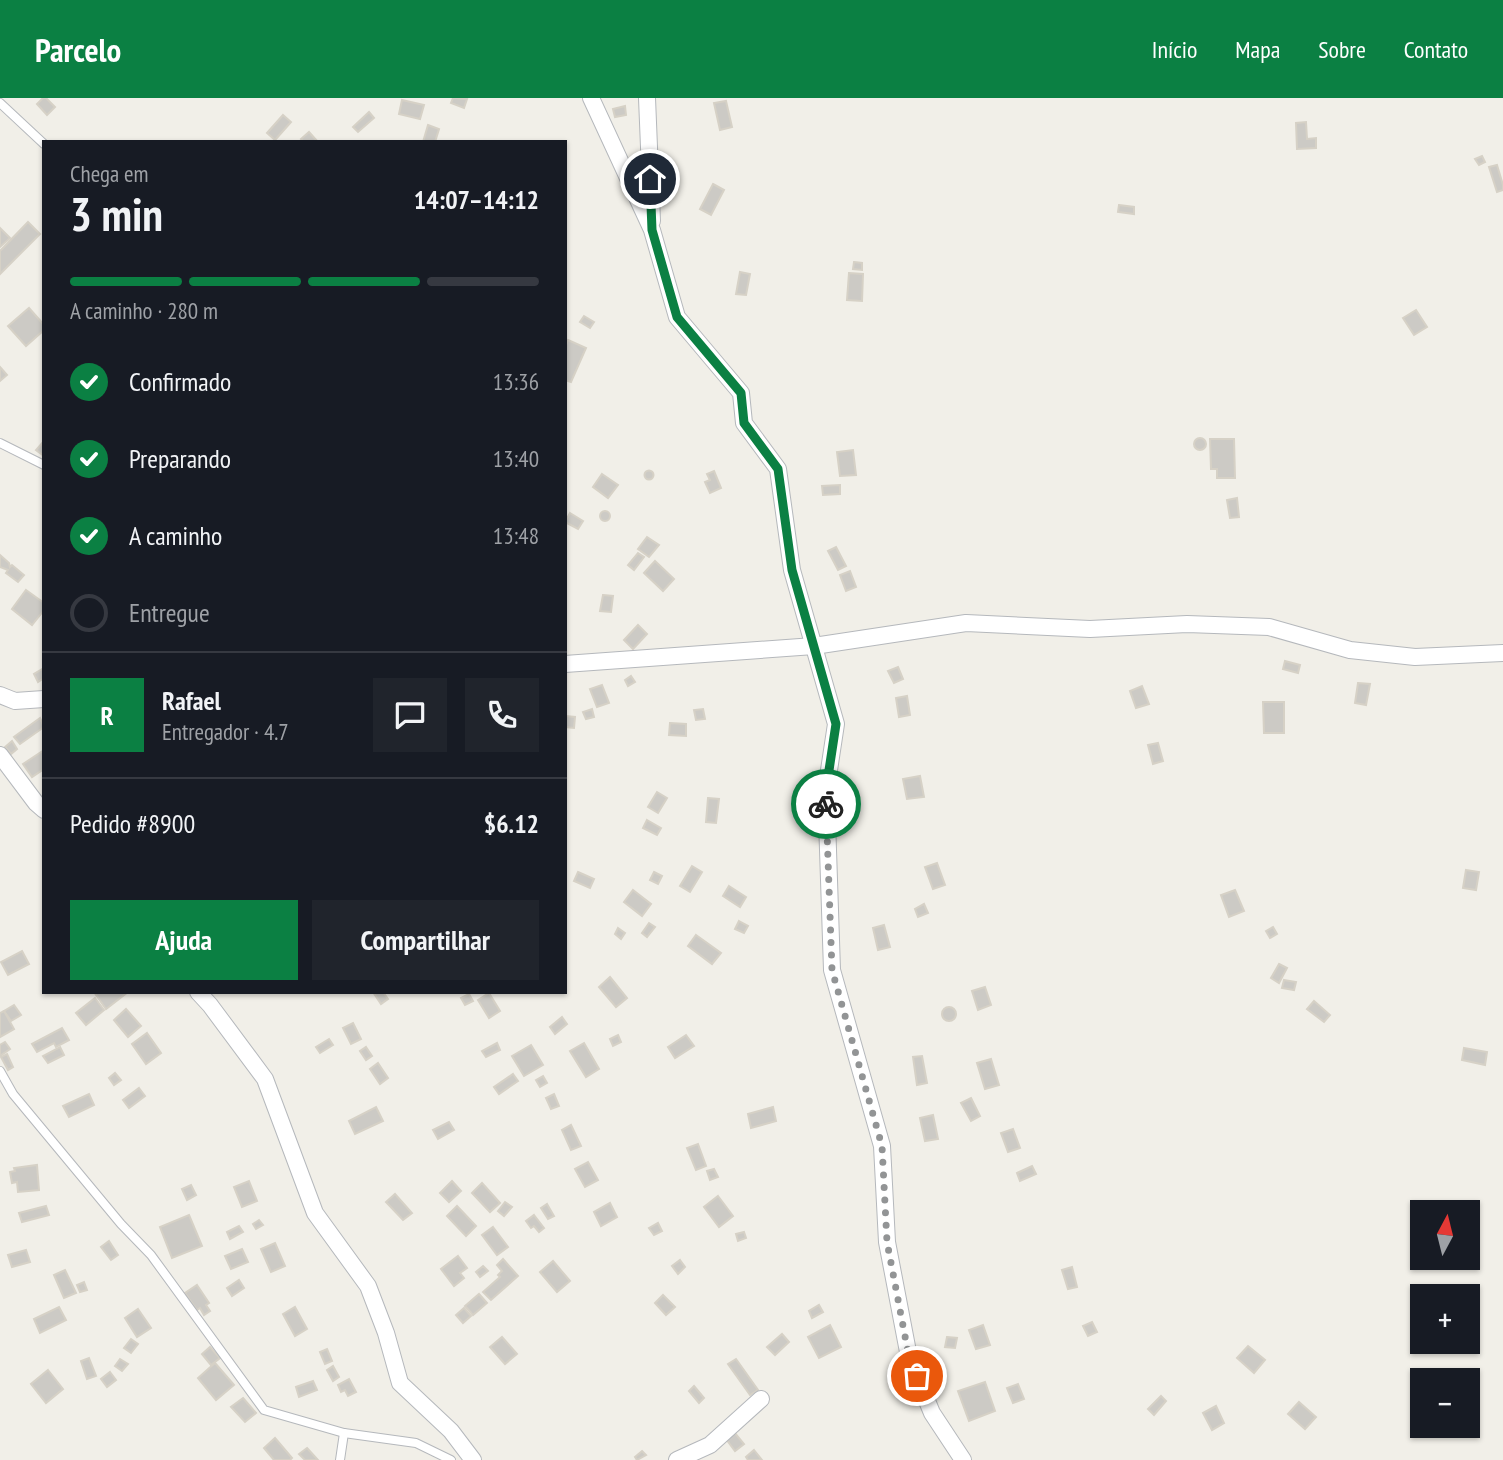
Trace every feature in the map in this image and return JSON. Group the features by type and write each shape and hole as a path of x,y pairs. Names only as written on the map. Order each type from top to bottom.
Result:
{"street":[{"path":"591,98 652,230 677,317 741,393 744,423 778,469 792,570 836,724 826,790 832,970 882,1146 887,1242 909,1357 932,1413 963,1460"},
{"path":"647,98 652,230"},
{"path":"567,664 814,646 966,623 1090,629 1186,624 1269,626 1350,650 1415,657 1503,653"},
{"path":"0,695 15,701 42,699"},
{"path":"0,755 42,808"},
{"path":"200,994 265,1079 315,1213 368,1286 386,1333 400,1383 451,1431 473,1460"},
{"path":"677,1460 710,1445 761,1399"}],"lane":[{"path":"0,103 42,143"},
{"path":"0,443 42,464"},
{"path":"0,1071 12,1094 121,1224 152,1255 264,1410 344,1433 416,1443 451,1460"},
{"path":"340,1460 344,1433"}],"building":[{"path":"43,98 55,107 47,115 37,104"},
{"path":"453,98 467,99 464,108 451,103"},
{"path":"402,100 424,105 420,119 399,114"},
{"path":"726,101 732,127 720,130 714,103"},
{"path":"625,106 626,115 615,117 613,109"},
{"path":"369,112 374,118 358,132 353,127"},
{"path":"283,115 291,122 275,140 267,133"},
{"path":"1306,122 1307,139 1316,138 1316,148 1297,149 1296,123"},
{"path":"428,125 439,129 436,140 424,140"},
{"path":"309,132 316,140 302,140"},
{"path":"1482,156 1485,162 1479,165 1475,159"},
{"path":"1497,165 1503,190 1497,192 1489,167"},
{"path":"713,184 724,190 711,215 700,209"},
{"path":"1119,205 1134,207 1134,214 1118,212"},
{"path":"28,222 40,234 0,274 0,251"},
{"path":"0,228 10,238 0,247"},
{"path":"854,262 862,263 862,270 853,269"},
{"path":"740,272 750,274 746,295 736,294"},
{"path":"849,273 863,274 862,301 847,300"},
{"path":"29,308 42,323 42,332 26,346 8,326"},
{"path":"1416,310 1427,327 1414,335 1403,318"},
{"path":"584,316 594,322 590,328 580,322"},
{"path":"568,340 586,348 571,382 567,381"},
{"path":"0,367 7,375 0,381"},
{"path":"1195,439 1205,439 1205,449 1195,449"},
{"path":"1210,439 1234,439 1235,478 1217,478 1217,469 1211,469"},
{"path":"42,443 42,454 36,450"},
{"path":"853,450 856,475 840,476 837,452"},
{"path":"649,470 654,475 649,480 644,475"},
{"path":"714,471 721,488 710,493 705,482 710,480 707,474"},
{"path":"602,474 618,485 608,498 593,487"},
{"path":"840,485 840,494 823,495 822,486"},
{"path":"1237,498 1239,517 1230,518 1227,500"},
{"path":"605,511 609,512 609,520 605,521 601,520 600,516 601,512"},
{"path":"570,513 583,521 578,529 567,523"},
{"path":"647,537 659,545 649,557 638,549"},
{"path":"836,547 846,566 838,570 828,551"},
{"path":"638,553 644,557 634,570 628,565"},
{"path":"0,555 10,567 12,565 24,575 18,582 6,573 8,570 0,567"},
{"path":"655,561 674,579 663,591 644,573"},
{"path":"850,571 856,587 846,591 840,575"},
{"path":"26,590 42,602 42,612 32,625 12,609"},
{"path":"603,595 613,596 611,612 600,611"},
{"path":"638,625 647,634 633,649 624,640"},
{"path":"1285,661 1300,665 1298,673 1283,669"},
{"path":"898,667 903,679 894,683 888,671"},
{"path":"42,669 42,679 38,682 34,674"},
{"path":"631,676 635,682 628,686 625,680"},
{"path":"1358,683 1370,684 1366,705 1355,703"},
{"path":"602,685 609,703 597,707 590,689"},
{"path":"1142,686 1149,704 1136,708 1130,691"},
{"path":"907,696 910,715 899,717 896,698"},
{"path":"1263,702 1284,702 1284,733 1264,733"},
{"path":"592,709 594,717 586,719 583,712"},
{"path":"703,709 705,719 696,720 694,710"},
{"path":"567,716 575,717 574,728 567,727"},
{"path":"40,718 42,728 20,744 14,737"},
{"path":"670,723 686,724 686,736 669,735"},
{"path":"12,741 17,749 11,754 5,747"},
{"path":"1158,743 1163,761 1153,764 1148,745"},
{"path":"42,751 42,770 32,777 23,764"},
{"path":"920,776 924,797 907,799 903,779"},
{"path":"657,792 667,798 658,813 648,807"},
{"path":"708,798 719,799 716,823 706,822"},
{"path":"647,820 661,828 657,835 643,828"},
{"path":"937,863 945,885 933,889 925,867"},
{"path":"692,866 702,872 690,892 680,886"},
{"path":"1466,870 1479,872 1476,890 1463,888"},
{"path":"578,872 594,879 590,888 574,881"},
{"path":"654,872 662,876 658,884 650,880"},
{"path":"729,886 746,897 740,907 723,896"},
{"path":"633,890 651,904 642,916 624,902"},
{"path":"1235,890 1244,911 1229,917 1221,895"},
{"path":"924,904 928,913 918,917 915,909"},
{"path":"739,921 748,926 744,933 735,929"},
{"path":"649,923 655,927 647,937 642,933"},
{"path":"884,925 890,947 878,950 873,928"},
{"path":"1273,927 1277,934 1270,938 1266,931"},
{"path":"618,928 625,933 621,939 615,934"},
{"path":"696,935 721,953 712,964 688,946"},
{"path":"22,951 29,964 8,975 1,962"},
{"path":"1279,964 1287,968 1279,983 1271,978"},
{"path":"610,977 627,998 616,1007 599,987"},
{"path":"1284,980 1296,982 1294,990 1282,988"},
{"path":"985,987 991,1005 978,1010 972,991"},
{"path":"95,994 125,994 106,1009"},
{"path":"374,994 384,994 388,999 381,1004"},
{"path":"469,994 473,1001 465,1005 461,998"},
{"path":"490,994 500,1011 489,1018 478,1000"},
{"path":"95,998 104,1010 86,1025 76,1013"},
{"path":"1314,1001 1330,1015 1324,1022 1307,1009"},
{"path":"14,1005 21,1015 11,1021 4,1011"},
{"path":"949,1007 954,1009 954,1019 949,1021 944,1019 942,1014 944,1009"},
{"path":"126,1009 141,1026 128,1037 114,1020"},
{"path":"4,1011 14,1029 0,1037 0,1013"},
{"path":"562,1017 567,1024 555,1034 550,1027"},
{"path":"353,1023 361,1039 351,1044 343,1028"},
{"path":"62,1028 69,1040 56,1047 54,1043 37,1052 32,1044"},
{"path":"147,1033 161,1053 146,1064 132,1044"},
{"path":"618,1035 621,1042 613,1046 610,1039"},
{"path":"686,1035 694,1046 675,1058 668,1047"},
{"path":"329,1039 333,1045 320,1053 316,1047"},
{"path":"5,1042 10,1049 0,1056 0,1045"},
{"path":"497,1043 500,1050 486,1057 482,1051"},
{"path":"584,1043 599,1069 586,1077 570,1051"},
{"path":"531,1045 543,1065 524,1076 512,1056"},
{"path":"60,1047 64,1055 48,1063 43,1056"},
{"path":"366,1047 372,1056 366,1060 360,1051"},
{"path":"1464,1048 1487,1052 1485,1065 1462,1060"},
{"path":"7,1054 13,1067 8,1070 1,1057"},
{"path":"922,1056 927,1083 917,1085 913,1057"},
{"path":"991,1059 999,1085 985,1089 977,1063"},
{"path":"378,1063 388,1078 380,1084 370,1069"},
{"path":"115,1073 121,1080 114,1085 109,1078"},
{"path":"513,1074 518,1081 499,1094 494,1087"},
{"path":"543,1076 547,1083 540,1087 536,1080"},
{"path":"139,1088 145,1096 129,1108 123,1100"},
{"path":"89,1094 94,1105 69,1117 63,1106"},
{"path":"554,1094 559,1106 551,1109 546,1098"},
{"path":"971,1098 980,1116 971,1121 961,1103"},
{"path":"376,1107 383,1121 355,1134 349,1121"},
{"path":"773,1107 776,1121 751,1128 748,1114"},
{"path":"933,1115 938,1139 925,1141 920,1118"},
{"path":"449,1122 454,1130 438,1139 433,1130"},
{"path":"571,1125 581,1146 571,1150 562,1130"},
{"path":"1013,1129 1020,1148 1008,1152 1001,1133"},
{"path":"698,1144 706,1166 696,1170 687,1148"},
{"path":"588,1162 598,1180 585,1187 575,1169"},
{"path":"37,1165 39,1190 18,1192 17,1182 12,1183 10,1172 15,1171 14,1168"},
{"path":"1032,1166 1036,1174 1020,1181 1017,1173"},
{"path":"714,1169 718,1177 710,1180 707,1171"},
{"path":"249,1181 257,1201 242,1207 234,1187"},
{"path":"452,1181 461,1191 449,1202 440,1193"},
{"path":"482,1183 500,1203 490,1212 472,1193"},
{"path":"191,1185 196,1195 187,1200 182,1189"},
{"path":"395,1194 412,1213 403,1220 386,1202"},
{"path":"718,1196 733,1216 719,1227 704,1207"},
{"path":"505,1202 512,1207 504,1216 498,1211"},
{"path":"610,1203 617,1217 601,1226 594,1212"},
{"path":"547,1204 554,1216 548,1219 541,1208"},
{"path":"46,1206 49,1215 22,1222 19,1213"},
{"path":"457,1206 476,1226 466,1236 447,1216"},
{"path":"189,1215 202,1246 172,1258 160,1227"},
{"path":"534,1215 544,1228 539,1232 534,1226 531,1228 526,1221"},
{"path":"259,1220 263,1225 256,1229 253,1224"},
{"path":"658,1223 662,1231 654,1235 649,1228"},
{"path":"239,1226 243,1232 230,1239 227,1232"},
{"path":"493,1227 508,1247 497,1255 482,1235"},
{"path":"744,1232 746,1238 738,1241 736,1234"},
{"path":"109,1241 118,1255 111,1260 101,1247"},
{"path":"275,1243 285,1266 271,1272 261,1249"},
{"path":"242,1249 248,1262 231,1269 225,1256"},
{"path":"26,1250 30,1262 12,1267 8,1255"},
{"path":"458,1256 467,1268 460,1273 464,1278 454,1286 441,1269"},
{"path":"503,1259 518,1276 491,1300 483,1292 500,1277 498,1275 502,1271 497,1265"},
{"path":"680,1260 685,1267 678,1274 672,1266"},
{"path":"553,1261 570,1281 557,1292 540,1272"},
{"path":"483,1266 488,1271 480,1277 476,1272"},
{"path":"1072,1267 1077,1287 1068,1289 1062,1270"},
{"path":"65,1270 76,1293 64,1298 54,1275"},
{"path":"239,1280 244,1288 232,1296 227,1288"},
{"path":"84,1282 87,1290 80,1292 77,1285"},
{"path":"197,1285 209,1303 206,1305 210,1311 204,1315 185,1293"},
{"path":"479,1294 487,1303 473,1315 465,1306"},
{"path":"663,1295 675,1307 666,1315 655,1303"},
{"path":"819,1305 823,1312 812,1318 809,1311"},
{"path":"59,1307 66,1320 40,1333 34,1319"},
{"path":"295,1307 307,1329 295,1336 283,1314"},
{"path":"464,1308 471,1316 463,1323 456,1315"},
{"path":"138,1309 151,1328 137,1337 125,1318"},
{"path":"1092,1322 1097,1332 1088,1336 1083,1326"},
{"path":"830,1325 841,1347 819,1358 808,1337"},
{"path":"983,1325 990,1345 976,1349 969,1330"},
{"path":"782,1334 789,1342 775,1355 767,1347"},
{"path":"502,1337 517,1354 505,1364 490,1347"},
{"path":"947,1337 957,1338 955,1348 945,1347"},
{"path":"131,1339 138,1344 131,1353 124,1348"},
{"path":"1248,1346 1265,1360 1254,1373 1237,1358"},
{"path":"210,1347 220,1358 211,1365 202,1354"},
{"path":"327,1349 332,1361 325,1364 320,1352"},
{"path":"89,1358 96,1376 87,1379 81,1361"},
{"path":"120,1359 128,1364 122,1371 115,1366"},
{"path":"736,1359 758,1390 750,1395 728,1364"},
{"path":"215,1363 234,1385 216,1400 198,1378"},
{"path":"333,1366 339,1377 333,1381 327,1370"},
{"path":"48,1370 63,1389 46,1403 31,1384"},
{"path":"110,1372 116,1380 107,1387 101,1379"},
{"path":"349,1379 356,1392 348,1396 345,1390 341,1392 338,1385"},
{"path":"313,1381 317,1390 299,1397 296,1387"},
{"path":"985,1382 995,1411 969,1421 958,1391"},
{"path":"1018,1384 1024,1399 1013,1403 1007,1388"},
{"path":"694,1386 704,1398 699,1403 689,1391"},
{"path":"1161,1396 1166,1401 1154,1415 1148,1409"},
{"path":"243,1398 256,1413 245,1422 231,1407"},
{"path":"1299,1402 1316,1417 1305,1429 1288,1414"},
{"path":"1216,1406 1224,1423 1212,1430 1203,1413"},
{"path":"734,1432 744,1444 735,1451 726,1439"},
{"path":"275,1438 292,1458 290,1460 274,1460 264,1448"},
{"path":"307,1448 318,1460 305,1460 299,1454"},
{"path":"754,1450 762,1460 748,1460 746,1457"},
{"path":"642,1451 646,1455 637,1460 635,1457"}],"way so far":[{"path":"826,804 832,970 882,1146 887,1242 909,1357 917,1376"}],"route":[{"path":"650,179 652,230 677,317 741,393 744,423 778,469 792,570 836,724 826,804"}]}
